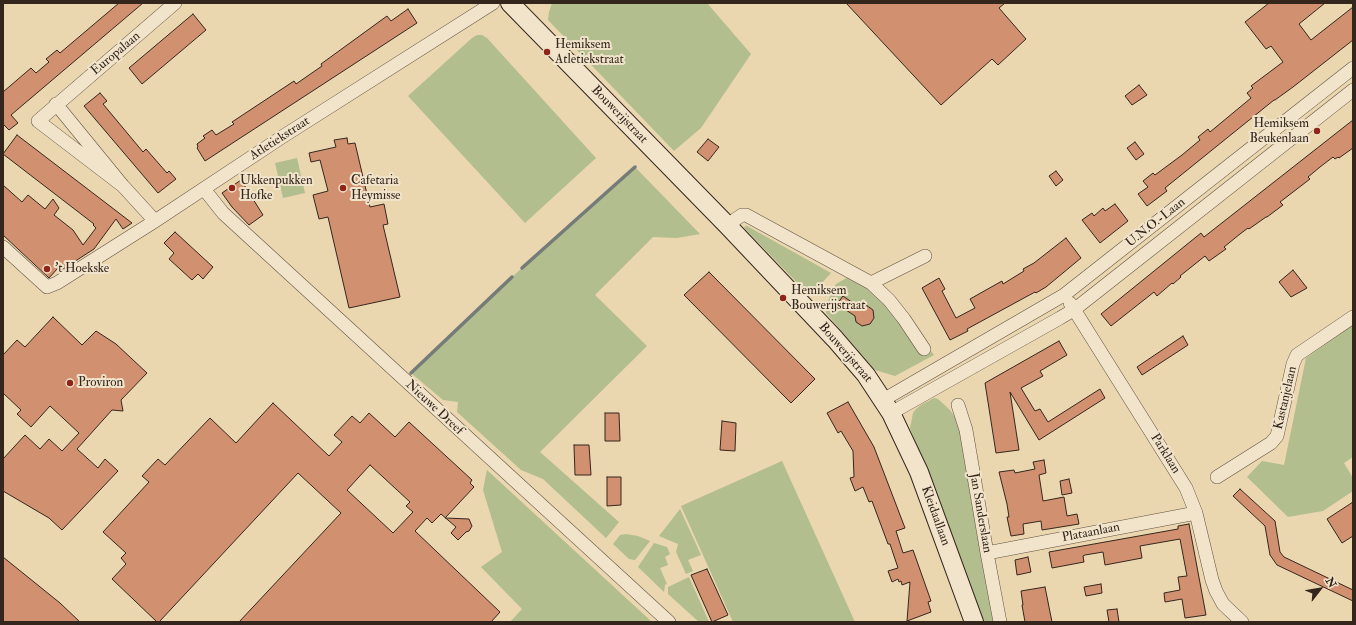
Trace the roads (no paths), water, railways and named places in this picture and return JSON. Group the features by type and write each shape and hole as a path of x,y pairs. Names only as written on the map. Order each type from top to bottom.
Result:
{"street":[{"name":"Europalaan","path":"123,186 38,121 175,3"},
{"name":"Atletiekstraat","path":"3,247 47,286 57,283 156,221 282,137 492,3"},
{"name":"Bouwerijstraat","path":"510,3 728,226 845,350 866,375 887,407"},
{"name":"U.N.O.-Laan","path":"887,407 949,362 1064,295 1353,68"},
{"path":"1340,78 1352,93"},
{"name":"U.N.O.-Laan","path":"887,407 957,376 1075,309 1352,93"},
{"name":"Europalaan","path":"56,104 123,186 156,221"},
{"name":"Nieuwe Dreef","path":"204,189 229,218 669,622"},
{"path":"728,226 742,215 746,215 871,283 904,319 924,349"},
{"path":"871,283 925,256"},
{"name":"Parklaan","path":"1064,295 1075,309 1186,488 1196,513 1216,591 1223,604 1242,622"},
{"name":"Kastanjelaan","path":"1217,477 1271,443 1277,436 1293,364 1297,355 1353,317"},
{"path":"949,362 957,376"},
{"name":"Jan Sanderslaan","path":"958,405 966,430 1000,622"},
{"name":"Kleidaallaan","path":"887,407 919,472 974,622"},
{"name":"Plataanlaan","path":"987,553 1196,513"}],"waterway":[{"path":"522,268 635,167"},
{"path":"411,373 512,277"}],"place":[{"name":"Hemiksem Atletiekstraat","path":"547,52"},
{"name":"Hemiksem Beukenlaan","path":"1317,131"},
{"name":"Ukkenpukken Hofke","path":"232,188"},
{"name":"Cafetaria Heymisse","path":"343,188"},
{"name":"'t Hoekske","path":"47,269"},
{"name":"Hemiksem Bouwerijstraat","path":"783,298"},
{"name":"Proviron","path":"70,383"}]}
